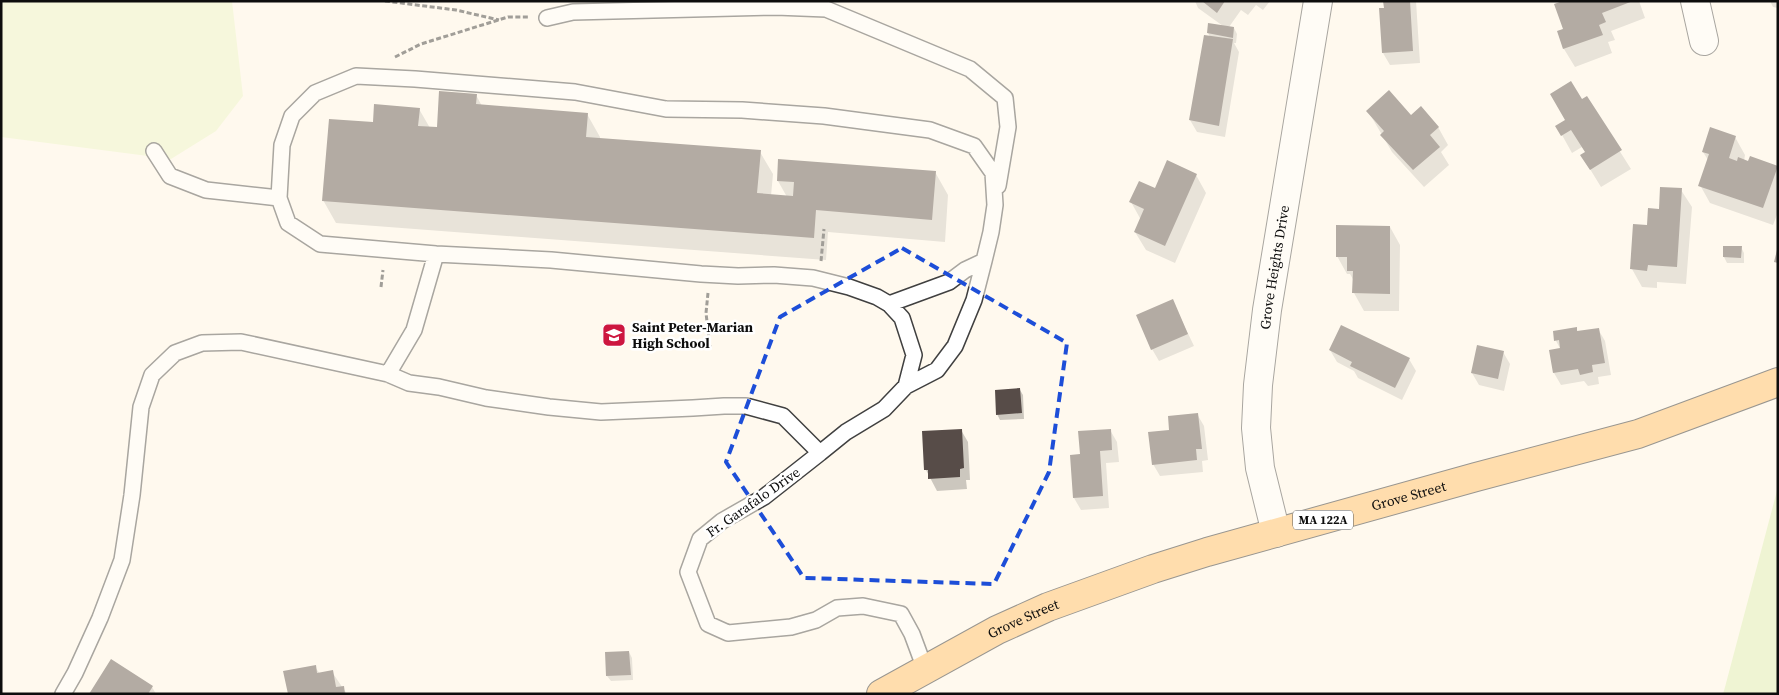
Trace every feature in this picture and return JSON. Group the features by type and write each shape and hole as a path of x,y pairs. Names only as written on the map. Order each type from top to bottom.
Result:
{"main road":[{"name":"Grove Street","path":"881,694 998,630 1048,607 1153,569 1276,533 1638,434 1778,382"}],"street":[{"name":"Grove Heights Drive","path":"1276,533 1259,460 1256,428 1258,385 1269,301 1318,1"},
{"path":"1696,1 1704,41"}],"lane":[{"path":"547,18 573,12 776,8 826,9 970,69 1005,98 1008,127 991,232 974,300 955,346 937,370 906,386"},
{"path":"906,386 914,355 902,318 889,304 877,297 849,287 813,278 774,275 738,276 551,260 436,254 320,244 288,223 279,198 282,145 292,116 315,94 356,76 575,92 666,110 742,110 824,116 930,130 974,146 993,173 994,205"},
{"path":"154,151 170,176 206,190 279,198"},
{"path":"388,374 414,330 436,254"},
{"path":"889,304 949,282 965,270 984,261"},
{"path":"63,694 76,673 122,560 132,495 141,407 152,375 176,353 202,343 241,342 388,374 409,383 439,387 486,398 549,407 601,412 746,406 783,416 820,453"},
{"name":"Fr. Garafalo Drive","path":"906,386 884,409 846,432 764,497 722,521 700,539 688,572 708,624 728,633 790,627 816,620 837,608 863,606 881,608 901,614 912,634 925,669"}],"path":[{"path":"385,1 456,10 500,20"},
{"path":"356,76 421,44 508,17 547,18"},
{"path":"381,287 384,267"},
{"path":"709,290 706,313 710,347"}],"highlighted area":[{"path":"902,248 1067,343 1049,472 994,584 804,578 726,462 780,317"}],"green space":[{"path":"1,1 232,1 243,96 216,131 171,159 1,137"},
{"path":"1778,487 1778,694 1723,694 1725,687"}],"building":[{"path":"1202,1 1225,1 1217,13"},
{"path":"1383,1 1410,1 1413,51 1382,53 1379,8 1384,8"},
{"path":"1563,1 1633,1 1602,13 1606,22 1599,25 1603,35 1563,49 1557,31 1563,29 1554,4"},
{"path":"1208,23 1234,27 1233,38 1207,33"},
{"path":"1204,35 1233,39 1219,126 1189,120"},
{"path":"1571,81 1582,99 1587,96 1622,150 1590,170 1580,155 1585,152 1571,130 1561,136 1555,126 1565,120 1550,94"},
{"path":"1389,90 1411,115 1421,106 1439,127 1430,135 1440,147 1413,170 1380,135 1384,131 1366,111"},
{"path":"439,91 477,94 476,104 588,113 586,137 761,150 757,193 793,196 794,182 777,181 778,159 936,171 932,220 816,210 814,238 322,201 329,119 373,122 374,104 420,108 418,126 437,127"},
{"path":"1710,127 1736,136 1729,158 1737,161 1738,157 1748,161 1750,156 1778,166 1763,208 1698,186 1709,154 1702,152"},
{"path":"1167,160 1197,174 1165,246 1134,232 1144,209 1129,202 1139,181 1155,188"},
{"path":"1660,187 1682,188 1677,267 1648,265 1647,271 1630,269 1633,224 1647,225 1648,208 1659,209"},
{"path":"1336,225 1390,226 1390,294 1352,293 1353,271 1347,271 1347,257 1336,257"},
{"path":"1723,246 1742,246 1741,258 1723,257"},
{"path":"1778,250 1778,263 1774,262"},
{"path":"1173,299 1188,334 1151,350 1136,315"},
{"path":"1341,325 1410,358 1395,388 1350,366 1352,362 1329,350"},
{"path":"1577,327 1577,331 1599,328 1605,363 1592,365 1593,372 1580,375 1578,369 1553,373 1549,350 1560,348 1559,340 1554,341 1553,331"},
{"path":"1477,345 1504,351 1498,379 1471,373"},
{"path":"1020,388 1022,413 996,415 995,390"},
{"path":"1198,413 1202,449 1196,449 1197,460 1152,465 1148,432 1169,430 1168,416"},
{"path":"962,429 964,468 960,469 960,477 928,479 928,470 924,470 922,431"},
{"path":"1111,429 1112,450 1100,451 1103,496 1073,498 1070,455 1080,454 1078,431"},
{"path":"629,651 631,675 606,676 605,652"},
{"path":"111,659 153,686 148,694 89,694"},
{"path":"316,665 317,673 333,670 336,687 344,686 345,694 288,694 283,671"}],"place":[{"name":"Saint Peter-Marian High School","path":"614,335"}]}
